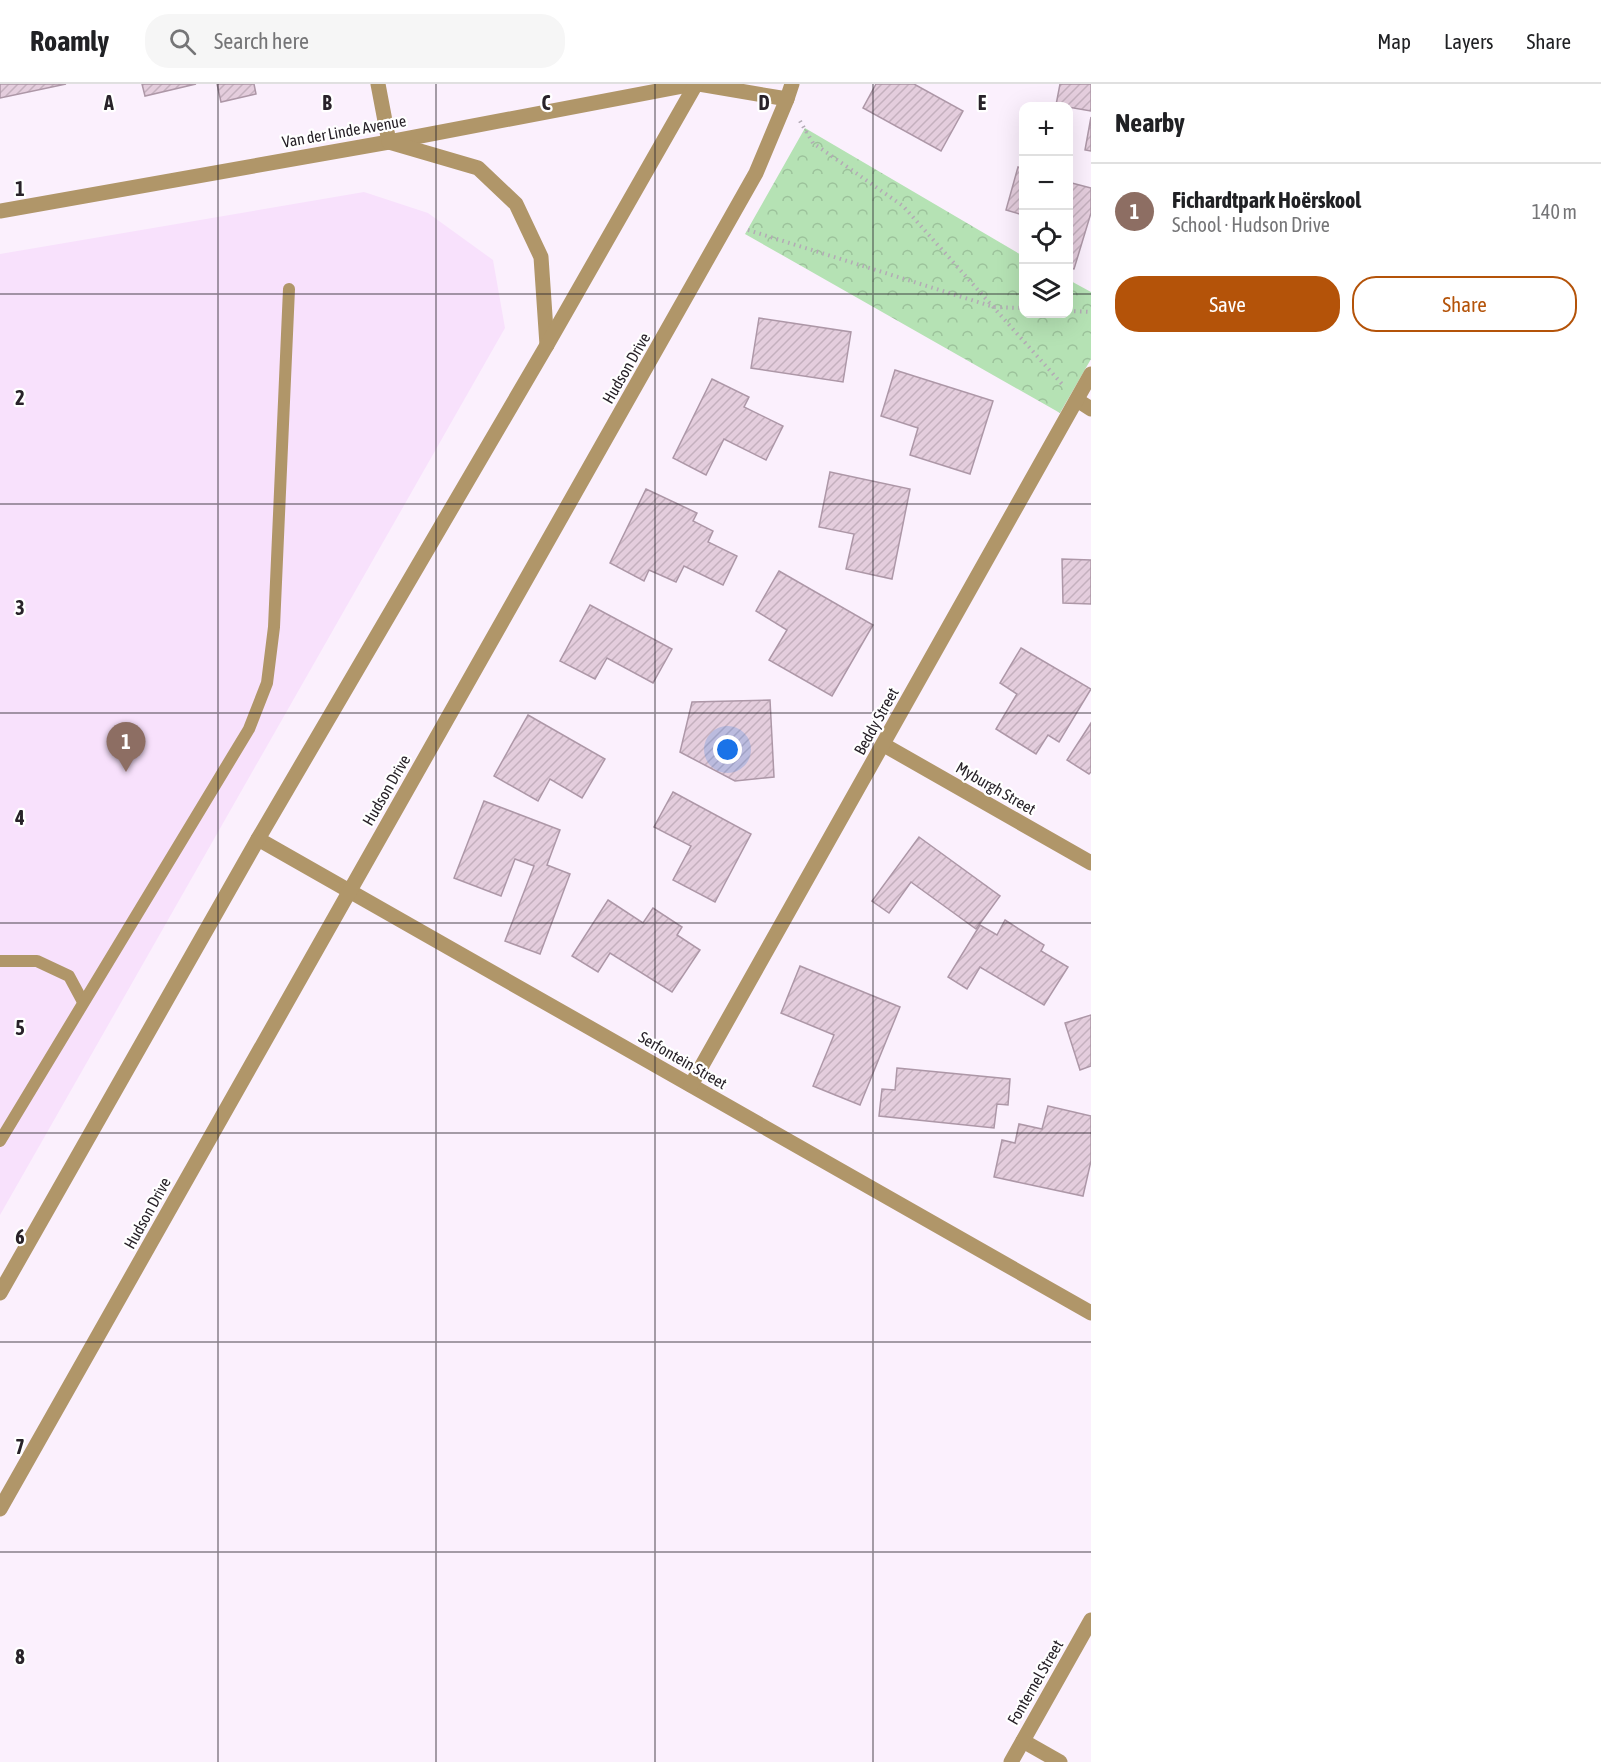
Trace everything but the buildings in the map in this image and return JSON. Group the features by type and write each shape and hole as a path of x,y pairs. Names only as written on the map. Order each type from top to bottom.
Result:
{"street":[{"path":"378,84 389,142 478,168 516,204 541,257 547,345"},
{"path":"0,1293 258,839 547,345 696,84"},
{"name":"Van der Linde Avenue","path":"0,211 389,142 696,84 787,99"},
{"name":"Hudson Drive","path":"0,1509 728,224 756,173 792,84"},
{"name":"Beddy Street","path":"691,1085 1091,375"},
{"path":"1077,400 1091,409"},
{"name":"Myburgh Street","path":"884,745 1091,863"},
{"name":"Serfontein Street","path":"258,839 1091,1313"},
{"name":"Fonternel Street","path":"1011,1762 1091,1620"},
{"path":"1023,1741 1060,1762"}],"lane":[{"path":"0,1141 249,729 267,683 274,627 289,289"},
{"path":"0,961 37,961 69,976 83,1002"}],"path":[{"path":"787,99 813,143 903,206 1077,400"},
{"path":"728,224 994,307 1019,308"},
{"path":"1073,311 1091,312"}],"shaded area":[{"path":"364,192 428,213 493,260 505,328 0,1215 0,254"}],"green space":[{"path":"805,128 1019,254 1019,318 1073,318 1073,282 1091,292 1091,359 1060,413 745,234"}],"place":[{"name":"Fichardtpark Hoërskool","path":"126,772"}]}
